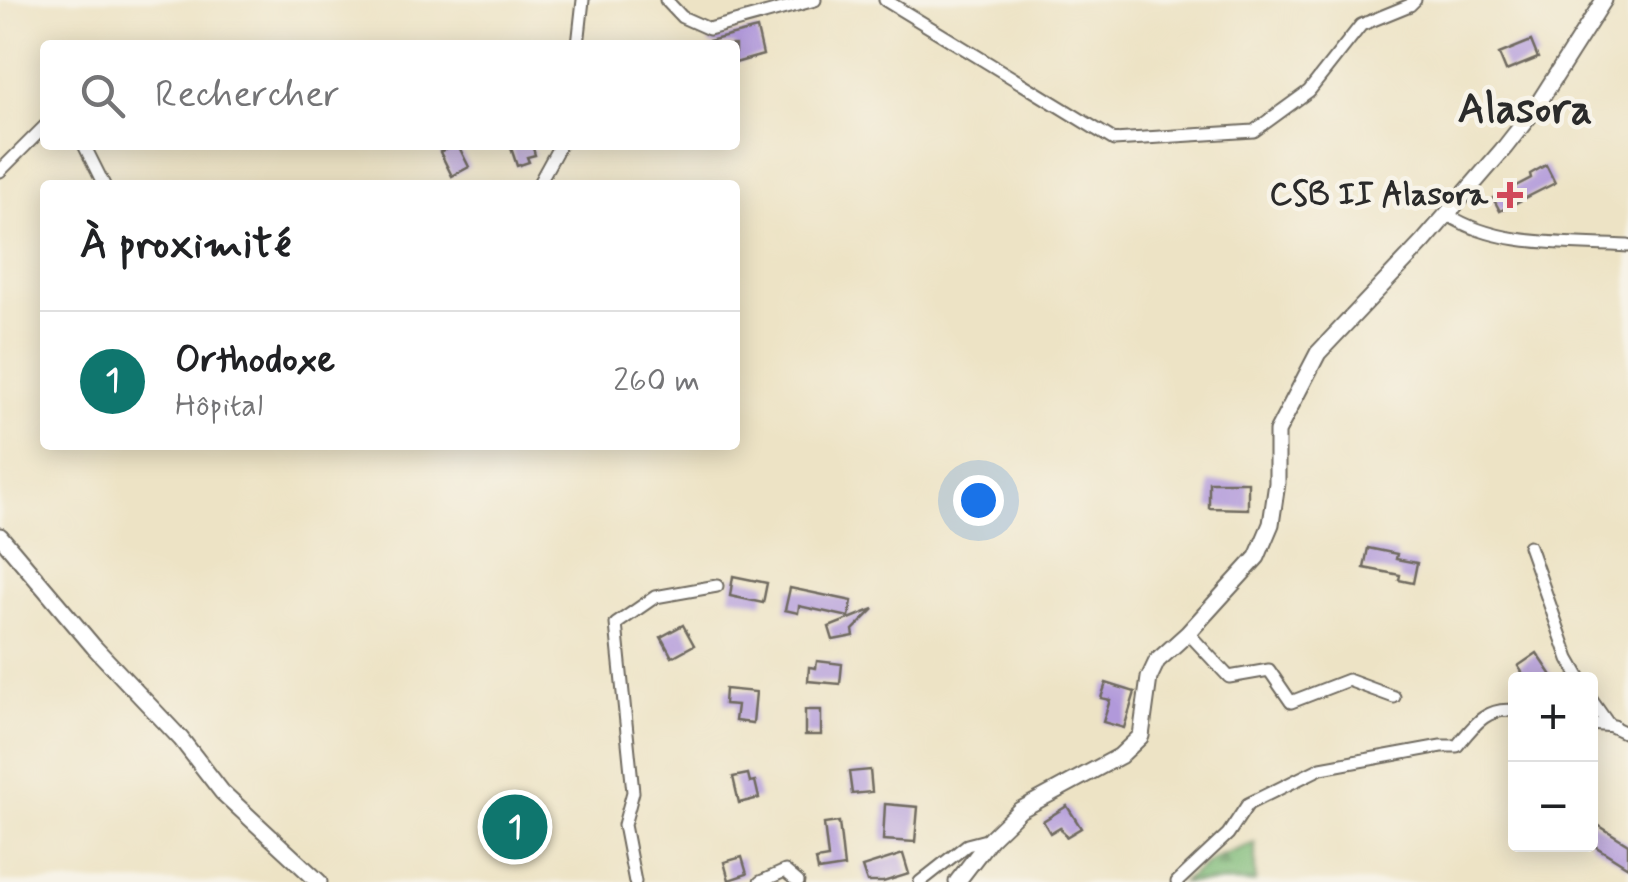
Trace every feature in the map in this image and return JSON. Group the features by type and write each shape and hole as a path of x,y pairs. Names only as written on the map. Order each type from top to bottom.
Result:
{"street":[{"path":"579,40 583,0"},
{"path":"666,0 682,17 710,29 814,0"},
{"path":"885,0 1114,140 1254,131 1309,91 1361,25 1415,0"},
{"path":"957,882 990,838 1020,810 1120,756 1134,744 1144,728 1149,678 1156,660 1188,633 1256,557 1271,524 1278,432 1318,352 1448,215 1534,110 1604,0"},
{"path":"0,171 40,132"},
{"path":"86,150 102,180"},
{"path":"540,180 557,150"},
{"path":"1448,215 1472,230 1505,238 1628,246"},
{"path":"0,536 94,647 181,738 222,792 311,879"},
{"path":"1529,546 1577,672"},
{"path":"634,882 624,824 633,792 616,624 655,597 718,586"},
{"path":"1188,633 1228,677 1269,670 1291,702 1348,680 1394,697"},
{"path":"1177,882 1228,834 1248,804 1321,768 1457,746 1478,719 1499,708 1508,710"},
{"path":"1598,709 1609,725"},
{"path":"1598,724 1628,730"},
{"path":"920,882 966,845 990,838"},
{"path":"760,882 785,871 798,882"}],"green space":[{"path":"1255,843 1255,882 1182,882 1215,858"}],"building":[{"path":"757,29 763,55 740,62 740,40 713,40"},
{"path":"1531,41 1538,58 1506,71 1499,54"},
{"path":"460,150 469,167 452,176 440,152"},
{"path":"512,150 534,150 535,155 527,157 529,162 517,166"},
{"path":"1546,165 1555,183 1500,211 1493,198 1531,178 1530,174"},
{"path":"1209,482 1248,482 1248,509 1209,508"},
{"path":"1368,548 1417,563 1413,583 1399,580 1400,575 1364,568"},
{"path":"733,576 767,583 763,603 730,596"},
{"path":"790,588 852,601 849,617 799,606 798,613 785,610"},
{"path":"874,609 853,630 854,636 833,640 829,627"},
{"path":"683,625 694,645 672,657 661,637"},
{"path":"1537,653 1550,672 1522,672 1518,666"},
{"path":"817,661 842,664 840,684 808,681 809,667 816,668"},
{"path":"1106,683 1135,692 1124,728 1103,722 1110,700 1101,698"},
{"path":"725,689 756,692 753,723 735,721 737,705 724,704"},
{"path":"805,710 821,710 821,735 805,735"},
{"path":"870,770 872,792 852,794 849,772"},
{"path":"748,774 750,782 755,781 759,798 739,803 733,777"},
{"path":"885,804 918,807 915,842 883,840"},
{"path":"1067,806 1081,828 1066,837 1060,827 1050,833 1043,821"},
{"path":"839,822 844,867 818,871 816,860 828,858 824,824"},
{"path":"1598,825 1628,844 1628,867 1598,848"},
{"path":"903,854 909,874 867,882 862,867"},
{"path":"742,857 747,874 729,880 724,862"}],"place":[{"name":"CSB II Alasora","path":"1510,195"},
{"name":"Orthodoxe","path":"515,827"}],"district":[{"name":"Alasora","path":"1525,110"}]}
